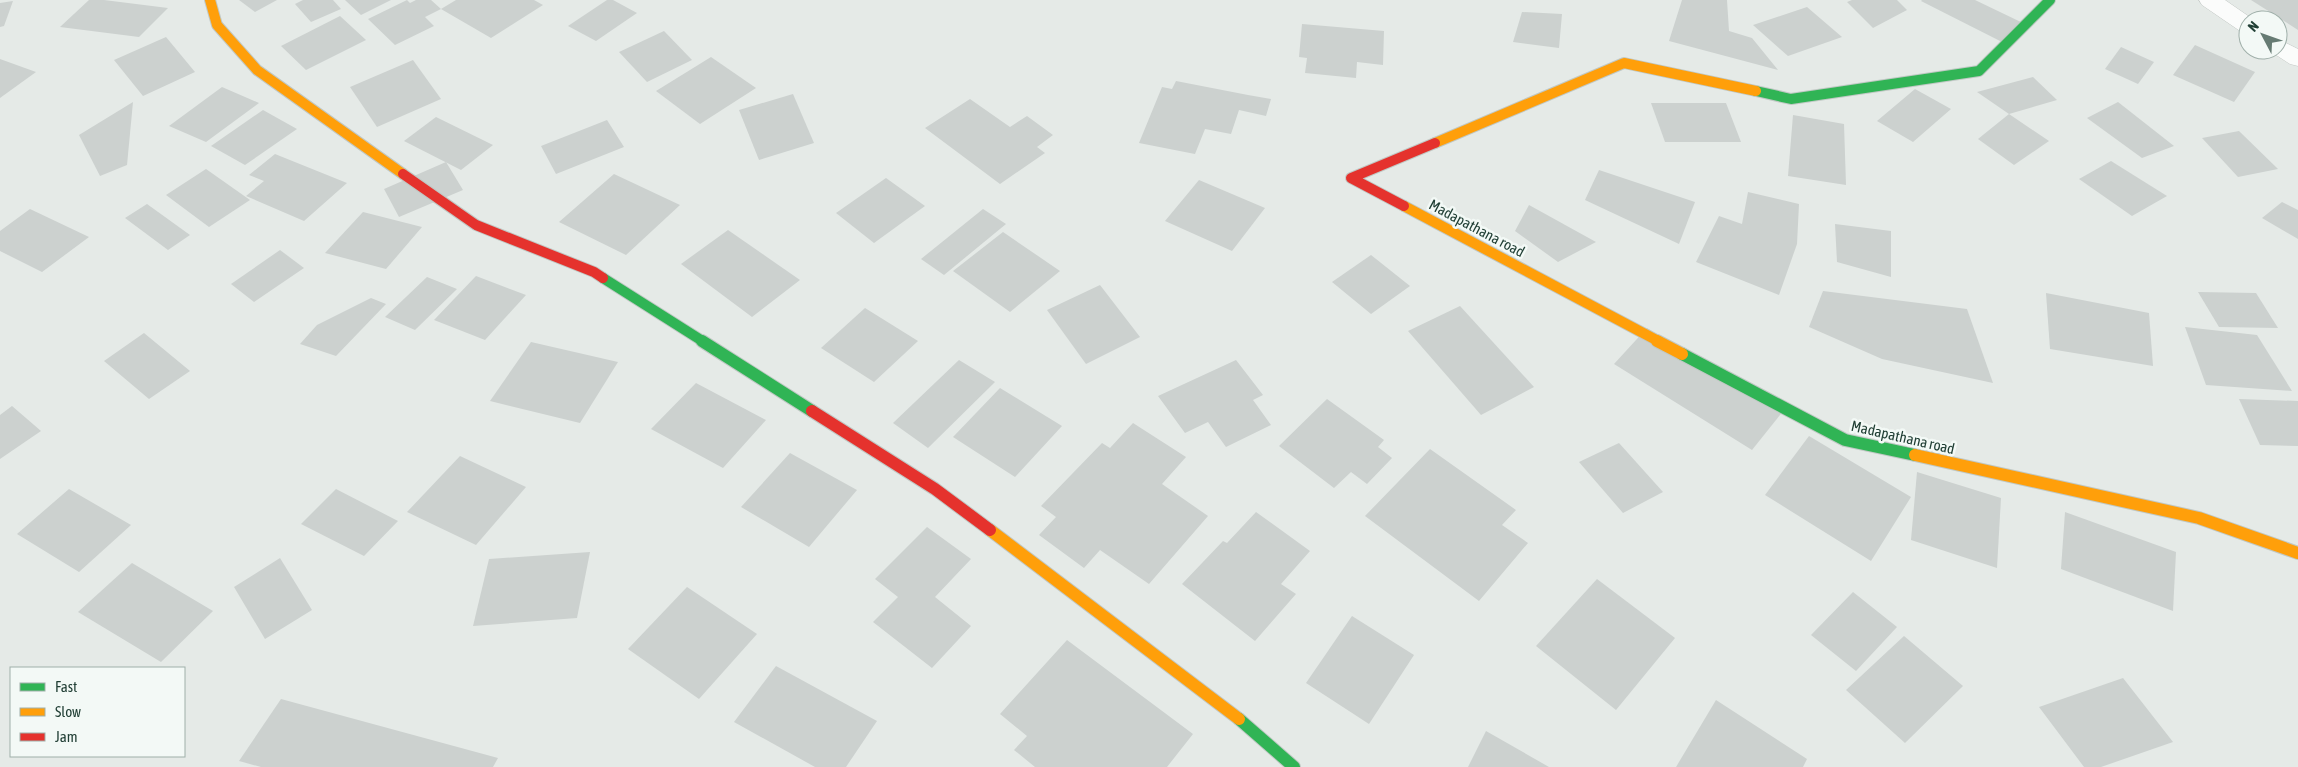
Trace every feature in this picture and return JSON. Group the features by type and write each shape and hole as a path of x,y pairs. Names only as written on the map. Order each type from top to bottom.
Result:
{"street":[{"path":"210,0 217,25 257,70 476,226 594,272 936,489 1226,707 1294,767"},
{"name":"Madapathana road","path":"2050,0 1979,70 1791,99 1624,63 1351,178 1844,440 2199,518 2298,553"},
{"path":"2210,0 2238,19"}],"building":[{"path":"89,0 104,0 168,8 139,37 60,27"},
{"path":"239,0 277,0 255,12"},
{"path":"303,0 333,0 341,9 311,22 295,4"},
{"path":"345,0 391,0 361,15"},
{"path":"407,0 410,3 416,0 431,0 441,9 425,17 434,26 395,45 368,19"},
{"path":"456,0 534,0 543,5 491,38 441,9"},
{"path":"607,0 613,0 637,13 596,41 568,26"},
{"path":"1682,0 1727,0 1729,31 1752,38 1778,70 1669,41"},
{"path":"1852,0 1897,0 1907,10 1873,28 1847,2"},
{"path":"1922,0 1975,0 2025,24 2004,43"},
{"path":"2251,0 2298,0 2298,30 2288,24 2288,10 2267,10"},
{"path":"13,1 4,26 0,27 0,3"},
{"path":"1807,7 1842,37 1788,56 1753,25"},
{"path":"1522,12 1562,14 1559,48 1513,42"},
{"path":"340,16 366,40 306,70 281,46"},
{"path":"1302,24 1384,31 1383,65 1357,62 1356,78 1305,73 1307,58 1299,57"},
{"path":"664,31 692,60 647,82 619,52"},
{"path":"166,37 195,72 143,96 114,60"},
{"path":"2195,45 2255,72 2234,102 2173,75"},
{"path":"2121,47 2154,62 2138,84 2105,69"},
{"path":"711,57 756,88 700,124 656,91"},
{"path":"0,59 36,72 0,98"},
{"path":"413,60 441,99 377,127 350,87"},
{"path":"2033,77 2057,100 2009,114 1977,92"},
{"path":"1176,81 1271,99 1266,116 1239,110 1231,134 1205,129 1195,154 1139,143 1162,87 1172,89"},
{"path":"222,87 259,103 206,142 169,126"},
{"path":"1915,89 1951,109 1913,142 1877,121"},
{"path":"793,94 814,143 759,160 739,110"},
{"path":"970,99 1010,127 1027,116 1053,135 1037,147 1045,153 1000,184 925,128"},
{"path":"133,102 127,165 100,176 79,135"},
{"path":"2118,102 2174,146 2142,158 2087,118"},
{"path":"1651,103 1726,103 1741,142 1665,142"},
{"path":"263,110 297,129 245,165 211,146"},
{"path":"2009,114 2049,141 2014,165 1978,139"},
{"path":"1793,115 1844,124 1846,185 1788,176"},
{"path":"436,117 493,145 461,170 404,141"},
{"path":"607,120 624,147 556,174 541,146"},
{"path":"2239,131 2278,169 2238,177 2202,138"},
{"path":"275,154 347,183 304,221 246,196 264,181 249,175"},
{"path":"2111,161 2167,196 2132,216 2079,179"},
{"path":"446,162 463,190 399,217 384,189"},
{"path":"206,169 250,200 209,227 166,195"},
{"path":"1599,170 1695,202 1679,244 1585,200"},
{"path":"614,174 680,205 626,255 559,222"},
{"path":"886,178 925,206 874,243 836,213"},
{"path":"1199,180 1265,208 1232,251 1165,221"},
{"path":"1748,192 1799,204 1797,244 1779,295 1696,262 1719,216 1742,224"},
{"path":"2282,202 2298,210 2298,239 2262,218"},
{"path":"147,204 190,235 168,250 125,218"},
{"path":"1529,205 1596,242 1558,262 1515,231"},
{"path":"30,209 89,237 42,272 0,251 0,231"},
{"path":"983,209 1006,224 944,275 921,259"},
{"path":"363,212 422,227 386,269 325,253"},
{"path":"1835,224 1891,231 1891,277 1837,262"},
{"path":"728,230 800,280 752,317 681,264"},
{"path":"1003,232 1060,271 1010,312 953,271"},
{"path":"280,250 304,268 254,302 231,284"},
{"path":"1371,255 1410,286 1371,314 1332,282"},
{"path":"476,276 526,295 485,340 434,320"},
{"path":"427,277 457,289 415,330 385,317"},
{"path":"1100,285 1140,337 1086,364 1047,310"},
{"path":"1823,291 1967,309 1993,383 1882,359 1809,327"},
{"path":"2198,292 2256,293 2278,328 2219,327"},
{"path":"2046,293 2149,313 2153,366 2050,349"},
{"path":"371,298 386,304 336,356 300,344 317,325"},
{"path":"1460,306 1534,387 1481,415 1408,331"},
{"path":"865,308 918,341 874,382 821,348"},
{"path":"2185,327 2257,335 2292,391 2206,385"},
{"path":"1647,328 1784,410 1752,450 1614,364"},
{"path":"144,333 190,371 149,399 104,361"},
{"path":"531,342 618,362 580,423 490,401"},
{"path":"959,360 995,382 928,448 893,423"},
{"path":"1236,360 1263,395 1253,400 1271,425 1226,447 1208,422 1185,433 1158,396"},
{"path":"696,383 766,420 723,468 651,429"},
{"path":"1000,388 1062,426 1015,477 953,437"},
{"path":"1327,399 1384,440 1378,447 1392,458 1367,484 1351,472 1334,488 1279,446"},
{"path":"2239,399 2298,401 2298,446 2260,445"},
{"path":"12,406 41,431 0,459 0,415"},
{"path":"1133,423 1186,457 1162,484 1208,516 1149,584 1100,550 1084,568 1039,535 1056,517 1041,506 1102,443 1110,448"},
{"path":"1809,436 1911,497 1871,561 1765,495"},
{"path":"1619,443 1663,492 1623,513 1579,462"},
{"path":"1430,449 1516,510 1502,525 1528,543 1479,601 1365,516"},
{"path":"790,453 857,490 809,547 741,507"},
{"path":"460,456 526,487 476,545 407,512"},
{"path":"1917,472 2001,498 1997,568 1911,540"},
{"path":"69,489 131,525 79,572 17,534"},
{"path":"336,489 398,521 364,556 301,524"},
{"path":"1256,512 1310,551 1281,584 1296,594 1255,641 1182,584 1223,541 1227,543"},
{"path":"2065,512 2176,552 2173,611 2061,569"},
{"path":"927,527 971,559 935,597 971,626 932,668 873,622 898,597 875,579"},
{"path":"590,552 577,618 473,626 489,559"},
{"path":"280,558 312,610 265,639 234,587"},
{"path":"132,563 213,611 161,662 78,612"},
{"path":"1597,579 1675,638 1616,710 1536,646"},
{"path":"687,587 757,634 699,699 628,649"},
{"path":"1853,592 1897,627 1856,671 1811,635"},
{"path":"1352,616 1414,655 1369,724 1306,683"},
{"path":"1904,636 1963,686 1905,743 1846,690"},
{"path":"1067,640 1193,734 1167,767 1035,767 1014,750 1027,736 1000,714"},
{"path":"776,666 877,721 846,767 815,767 734,722"},
{"path":"2123,678 2173,742 2101,767 2084,767 2039,707"},
{"path":"281,699 498,758 493,767 261,767 239,761"},
{"path":"1716,700 1807,759 1803,767 1676,767"},
{"path":"1486,731 1549,767 1468,767"}],"traffic: fast":[{"path":"1756,91 1791,99 1979,71 2050,0"},
{"path":"603,278 812,411"},
{"path":"1682,354 1845,440 1915,455"},
{"path":"1239,719 1294,767"}],"traffic: slow":[{"path":"210,0 217,25 257,70 403,174"},
{"path":"1435,143 1624,63 1756,91"},
{"path":"1404,206 1682,354"},
{"path":"1915,455 2199,518 2298,553"},
{"path":"990,530 1239,719"}],"traffic: jam":[{"path":"1404,206 1351,178 1435,143"},
{"path":"403,174 476,225 594,272 603,278"},
{"path":"812,411 935,489 990,530"}]}
